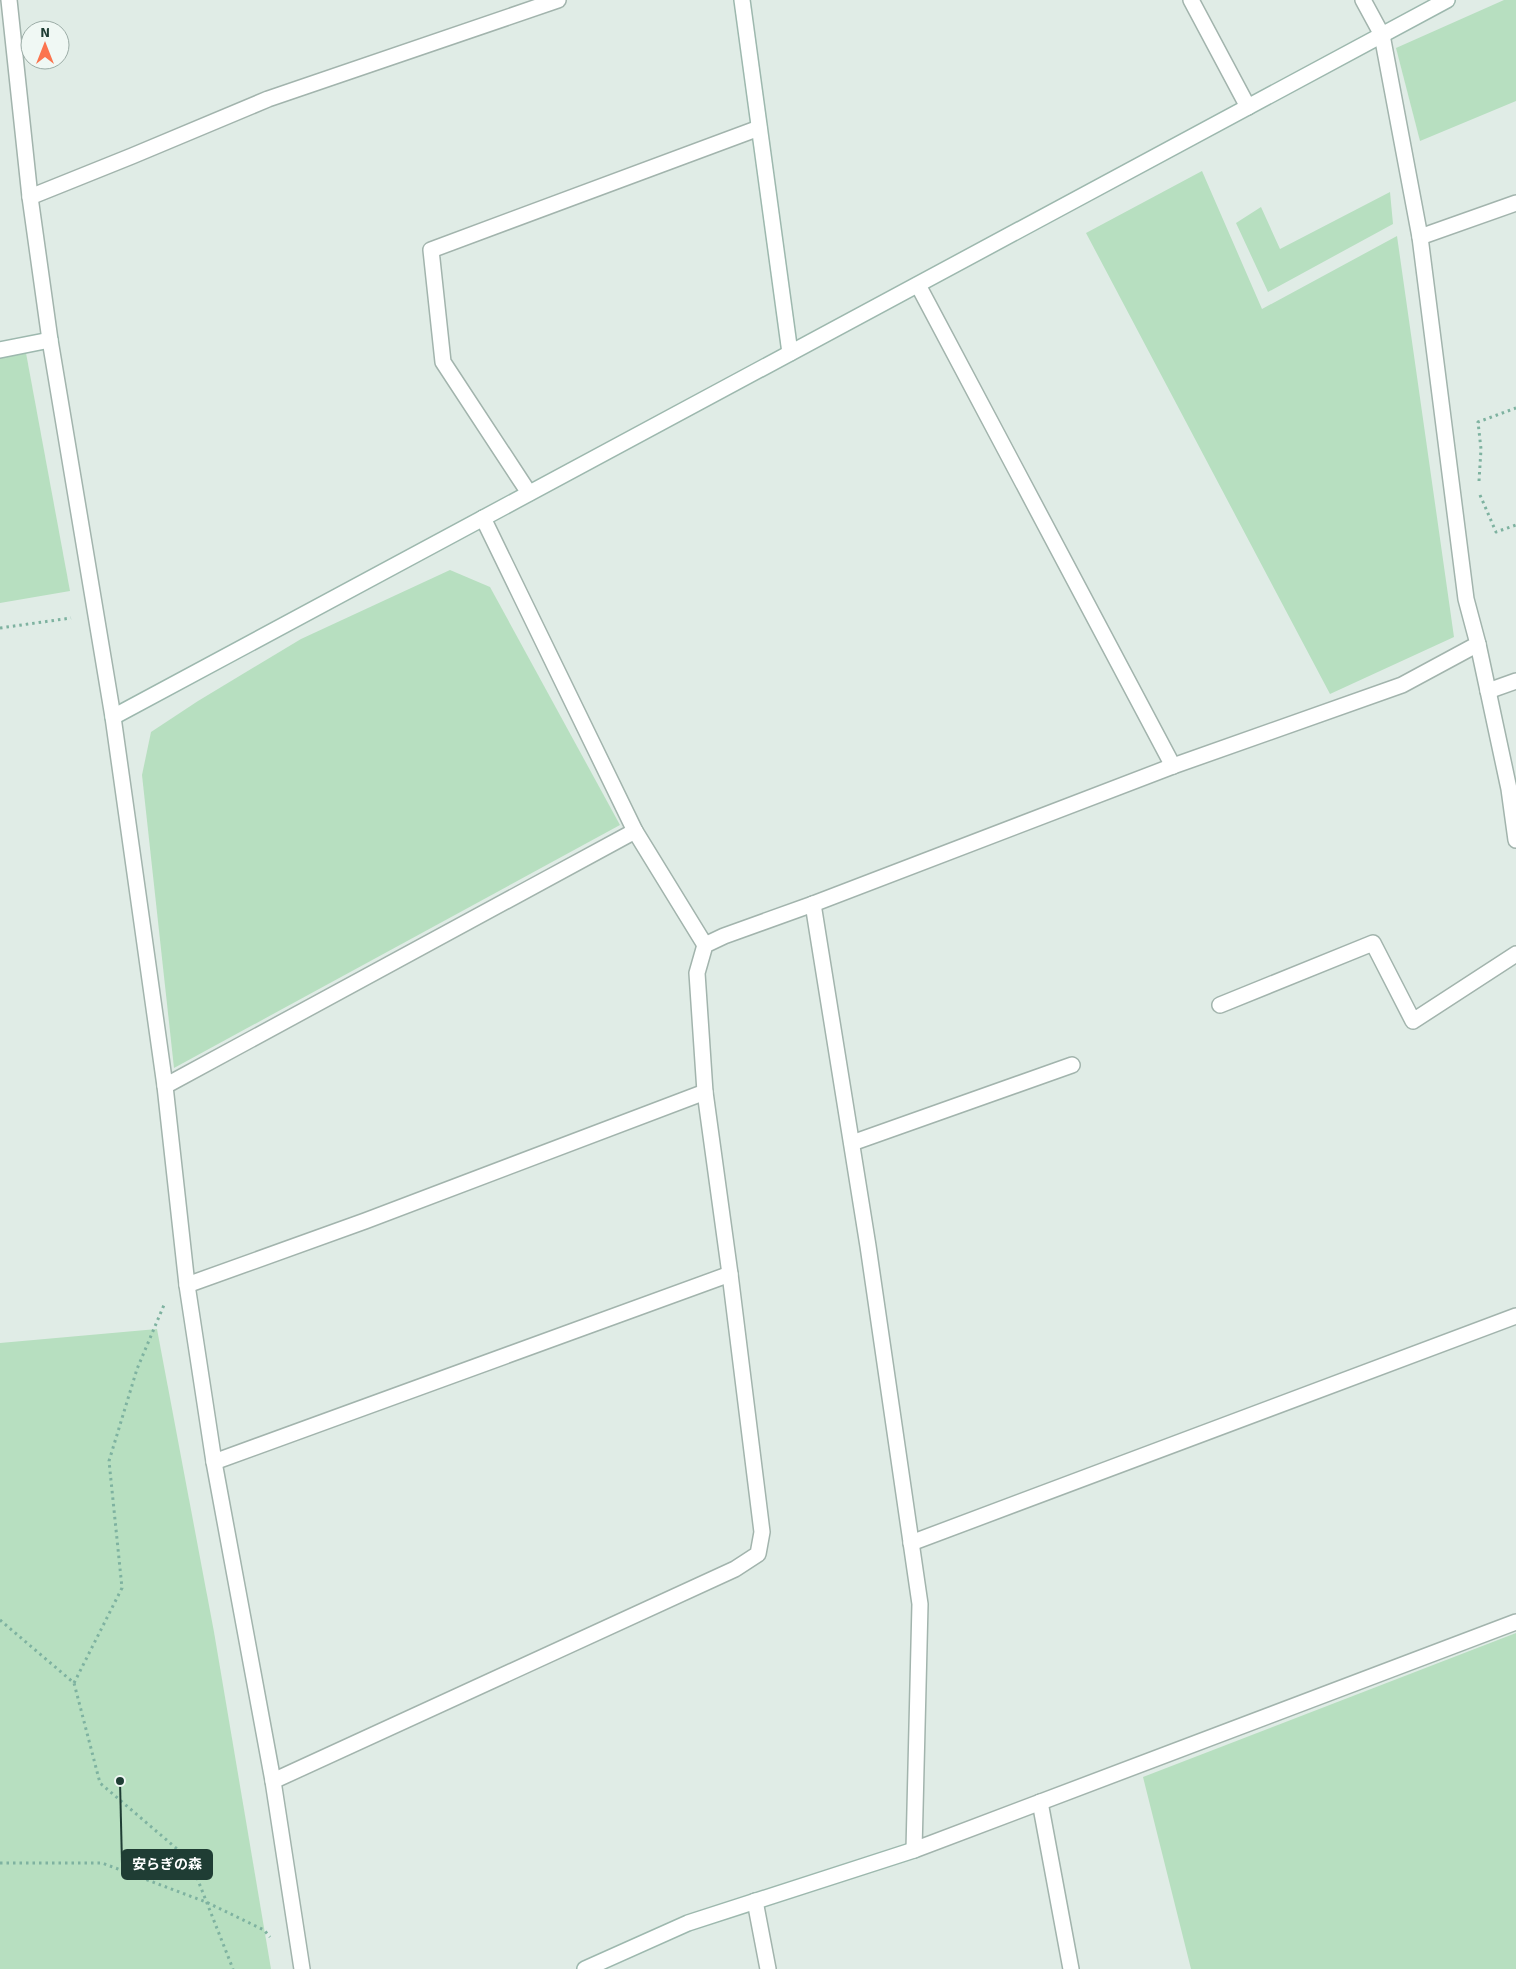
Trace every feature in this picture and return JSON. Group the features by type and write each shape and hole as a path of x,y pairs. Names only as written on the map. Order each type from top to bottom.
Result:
{"street":[{"path":"9,0 30,197 50,340 113,717 165,1086 187,1285 214,1462 273,1781 302,1969"},
{"path":"30,197 268,99 558,0"},
{"path":"742,0 790,353"},
{"path":"1191,0 1248,107"},
{"path":"1363,0 1382,35 1420,237 1466,599 1478,644 1509,789 1516,840"},
{"path":"113,717 1447,0"},
{"path":"529,493 443,362 431,250 759,128"},
{"path":"1420,237 1516,203"},
{"path":"918,284 1173,766"},
{"path":"0,350 50,340"},
{"path":"273,1781 726,1573 758,1554 762,1532 730,1274 704,1092 697,972 704,945 635,830 483,518"},
{"path":"704,945 1173,766 1402,685 1478,644"},
{"path":"1488,692 1516,682"},
{"path":"165,1086 635,830"},
{"path":"813,904 852,1143 920,1604 914,1850"},
{"path":"1220,1005 1373,943 1413,1021 1516,954"},
{"path":"852,1143 1072,1065"},
{"path":"187,1285 365,1221 704,1092"},
{"path":"214,1462 730,1274"},
{"path":"911,1543 1516,1316"},
{"path":"585,1969 688,1923 914,1850 1516,1622"},
{"path":"1040,1802 1071,1969"},
{"path":"756,1901 768,1969"}],"path":[{"path":"0,628 79,617"},
{"path":"74,1683 122,1588 109,1461 137,1368 166,1300"},
{"path":"0,1620 74,1683 100,1783 190,1860 233,1969"},
{"path":"0,1863 102,1863 206,1902 264,1930 276,1943"}],"green space":[{"path":"1504,0 1516,0 1516,101 1420,141 1396,48"},
{"path":"1202,171 1262,309 1397,236 1454,637 1330,694 1086,233"},
{"path":"1390,192 1393,224 1268,292 1236,223 1261,207 1280,249"},
{"path":"26,353 70,591 0,603 0,358"},
{"path":"450,570 490,587 620,825 174,1068 142,775 151,732 198,701 301,639"},
{"path":"157,1329 214,1632 271,1969 0,1969 0,1343"},
{"path":"1516,1633 1516,1969 1191,1969 1143,1777"}],"place":[{"name":"安らぎの森","path":"120,1781"}]}
